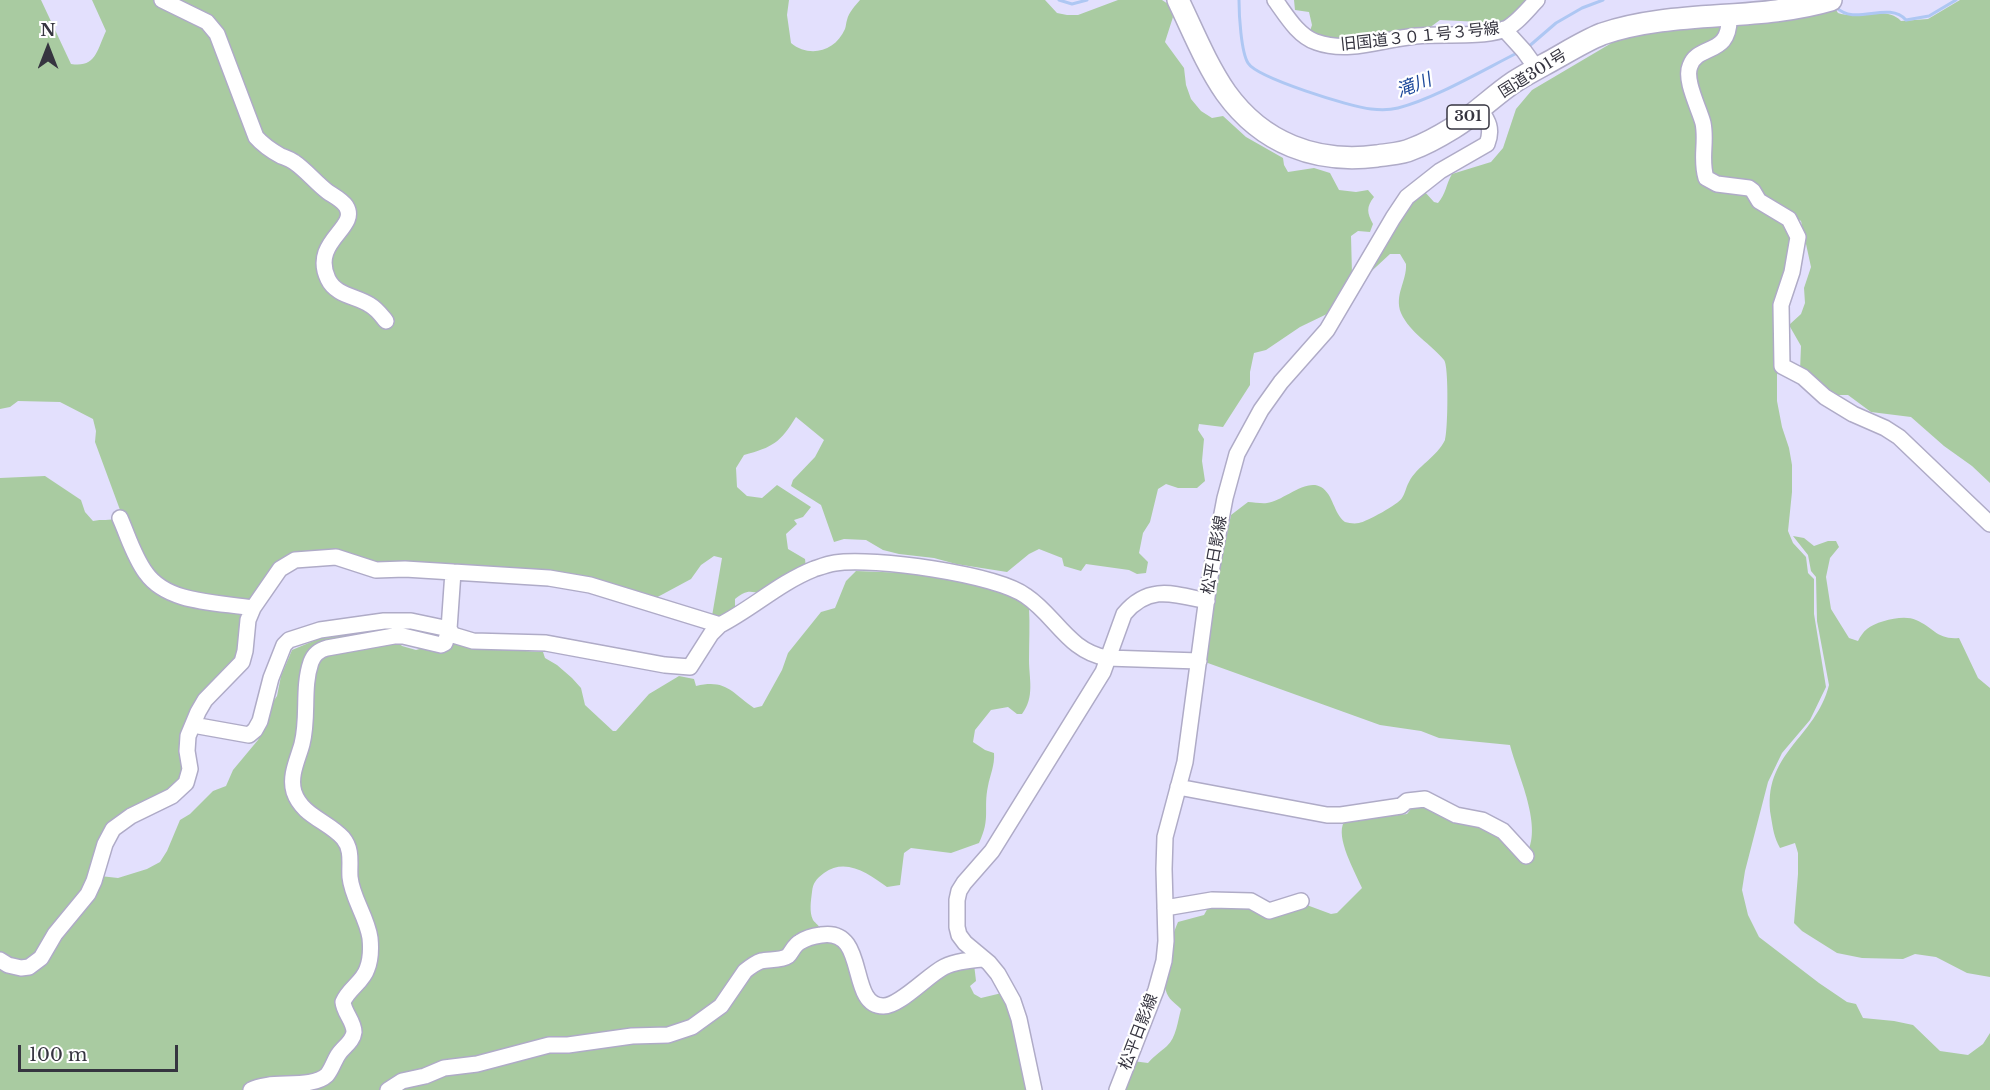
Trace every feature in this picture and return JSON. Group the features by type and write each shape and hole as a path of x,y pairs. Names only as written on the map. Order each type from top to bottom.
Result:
{"highway":[{"name":"国道301号","path":"1178,0 1209,64 1226,93 1245,114 1266,132 1288,146 1312,153 1361,158 1410,150 1453,128 1514,82 1601,34 1653,22 1770,12 1825,2"}],"street":[{"path":"162,0 207,22 216,34 256,137 263,145 292,160 315,182 344,203 348,209 347,220 327,247 323,267 330,283 338,291 369,304 379,311 386,321"},
{"name":"旧国道３０１号３号線","path":"1275,0 1296,28 1314,42 1328,46 1350,47 1415,36 1508,34 1537,0"},
{"path":"1729,16 1730,29 1725,39 1717,47 1691,62 1688,71 1689,81 1705,133 1702,162 1706,178 1716,184 1749,188 1759,201 1789,219 1798,237 1792,272 1781,305 1782,366 1803,377 1825,397 1853,414 1899,437 1990,524"},
{"path":"1508,34 1537,69"},
{"name":"松平日影線","path":"1117,1090 1156,990 1164,961 1166,837 1188,741 1207,601 1225,498 1237,454 1261,410 1281,382 1327,330 1407,197 1440,171 1487,144 1490,137 1490,125 1479,109"},
{"path":"120,518 139,561 157,585 173,595 253,608"},
{"path":"0,960 8,965 21,968 29,967 42,958 55,934 88,894 105,844 113,829 131,816 172,796 186,783 190,769 187,744 193,724 205,700 242,662 248,620 253,608 280,569 295,560 336,557 376,570 405,569 549,578 581,583 720,625"},
{"path":"193,724 252,734 260,721 271,678 282,650 289,640 320,630 397,620 449,629 453,635 473,641 546,643 665,665 690,667 711,634 720,625 734,618 779,586 814,569 835,563 875,562 906,565 977,578 1017,590 1039,606 1078,646 1092,655 1107,658 1199,661"},
{"path":"251,1090 316,1081 327,1075 339,1053 352,1039 353,1026 344,1010 343,1002 364,975 370,957 370,935 351,885 351,860 347,843 313,817 301,805 293,791 293,776 305,729 311,663 317,652 327,648 394,636 441,645 446,642 453,572"},
{"path":"1034,1090 1013,1001 998,974 959,935 957,915 959,891 992,851 1103,672 1128,608 1146,597 1163,592 1207,601"},
{"path":"1178,787 1327,815 1401,806 1407,801 1425,798 1451,812 1482,820 1499,828 1526,856"},
{"path":"1165,908 1212,900 1241,900 1258,903 1269,911 1301,901"},
{"path":"388,1090 402,1081 425,1076 444,1068 477,1064 549,1045 568,1045 632,1036 654,1036 692,1027 720,1006 750,966 761,961 787,956 798,942 816,936 833,935 841,938 847,944 854,955 868,1000 880,1006 891,1005 945,966 984,959"}],"green space":[{"path":"0,0 41,0 71,64 79,65 95,56 106,31 92,0 789,0 787,15 791,43 798,48 813,51 828,47 841,37 849,14 860,0 1045,0 1057,13 1078,15 1118,0 1162,0 1168,4 1173,17 1165,42 1184,68 1191,99 1201,111 1212,118 1223,116 1246,137 1283,158 1288,172 1314,168 1330,173 1339,190 1356,192 1368,190 1374,197 1368,210 1373,224 1370,232 1358,231 1351,236 1352,274 1329,313 1300,327 1266,350 1254,353 1250,385 1223,427 1199,424 1198,430 1204,439 1202,461 1205,481 1197,488 1178,488 1166,484 1158,489 1150,522 1143,533 1139,553 1148,562 1146,573 1137,574 1129,570 1086,564 1081,571 1064,566 1062,558 1039,549 1007,572 934,558 899,554 883,550 866,540 844,539 834,542 821,505 791,486 793,480 815,457 824,440 796,417 775,443 744,455 736,468 737,487 747,496 762,498 777,485 811,507 803,517 794,520 797,524 786,534 788,549 805,559 806,568 761,594 747,592 742,594 735,599 735,613 724,620 712,616 722,558 714,556 701,565 691,579 652,600 596,584 299,557 256,600 238,603 159,584 123,518 95,442 96,431 93,419 60,402 18,401 10,407 0,409"},
{"path":"1294,0 1528,0 1509,19 1501,23 1440,20 1425,31 1335,50 1310,31 1312,25 1309,12 1295,10"},
{"path":"1960,0 1990,0 1990,483 1911,417 1871,412 1848,395 1832,395 1800,371 1801,346 1789,325 1801,314 1805,303 1804,288 1811,267 1801,221 1791,214 1710,178 1692,85 1697,60 1732,25 1834,7 1838,13 1846,15 1879,13 1895,16 1901,21 1928,19"},
{"path":"1723,23 1725,33 1693,58 1700,121 1700,174 1741,190 1794,232 1777,375 1777,401 1792,465 1788,531 1793,543 1806,557 1808,573 1814,579 1814,614 1826,687 1810,720 1782,753 1768,782 1742,890 1748,915 1759,937 1819,983 1847,1002 1856,1004 1863,1018 1913,1025 1940,1051 1968,1055 1983,1044 1990,1033 1990,1090 1122,1090 1133,1061 1148,1063 1170,1043 1175,1034 1181,1009 1167,994 1165,975 1170,946 1178,922 1204,915 1210,904 1304,904 1331,914 1337,913 1362,888 1344,845 1342,828 1344,822 1407,814 1416,803 1478,821 1525,856 1530,845 1531,817 1510,745 1439,738 1421,731 1380,725 1205,662 1216,577 1231,515 1248,502 1267,503 1308,485 1315,485 1325,490 1345,522 1363,522 1400,501 1413,476 1445,440 1448,399 1446,365 1439,354 1410,327 1401,313 1399,300 1406,264 1400,254 1390,254 1363,279 1402,214 1424,191 1434,202 1438,203 1452,174 1491,162 1503,148 1516,109 1532,90 1615,41 1638,32"},
{"path":"45,476 81,500 85,512 93,521 118,518 150,583 237,607 245,616 242,652 203,698 185,780 131,812 94,875 32,962 0,958 0,478"},
{"path":"1793,536 1804,538 1814,546 1836,541 1839,547 1830,558 1826,577 1831,609 1849,638 1858,641 1871,626 1898,618 1911,618 1940,635 1959,638 1978,678 1990,688 1990,977 1967,973 1936,957 1915,954 1903,959 1862,958 1837,953 1802,931 1794,923 1798,853 1795,843 1780,848 1778,844 1771,817 1770,795 1774,777 1782,762 1813,719 1829,685 1817,621 1816,577 1811,571 1808,555"},
{"path":"856,571 907,573 979,584 1009,591 1029,608 1030,694 1026,708 1022,714 1017,714 1008,707 991,710 975,730 973,742 994,753 987,794 985,827 979,843 951,853 911,848 904,853 900,885 887,887 873,877 849,867 832,868 824,873 817,879 812,889 811,906 813,920 822,931 794,943 773,957 692,1024 571,1042 384,1090 255,1090 318,1082 351,1042 346,1008 368,973 353,860 314,815 296,789 318,654 394,638 402,646 416,650 448,641 474,648 543,652 545,658 557,665 581,688 585,705 613,731 616,731 649,694 679,676 694,679 696,686 714,684 728,688 754,708 762,706 782,670 788,653 821,612 835,608 846,581"},
{"path":"407,629 439,638 409,635 316,650 291,788 343,840 369,957 343,998 351,1027 325,1074 249,1090 0,1090 0,963 30,969 100,876 118,878 147,869 160,862 180,820 190,814 213,791 226,786 233,770 258,740 268,709 277,696 281,676 292,650 323,637"},
{"path":"805,941 840,942 874,1007 936,975 974,964 976,981 970,986 974,994 981,998 1006,992 1032,1090 392,1090 537,1050 671,1037 743,979"}],"waterway":[{"name":"滝川","path":"1059,0 1072,4 1087,0"},
{"name":"滝川","path":"1239,0 1242,42 1248,63 1255,69 1286,84 1360,107 1388,109 1413,103 1443,91 1519,52"},
{"name":"滝川","path":"1527,48 1556,23 1582,8 1603,0"},
{"name":"滝川","path":"1836,7 1852,15 1890,12 1906,20 1929,16 1956,0"}]}
